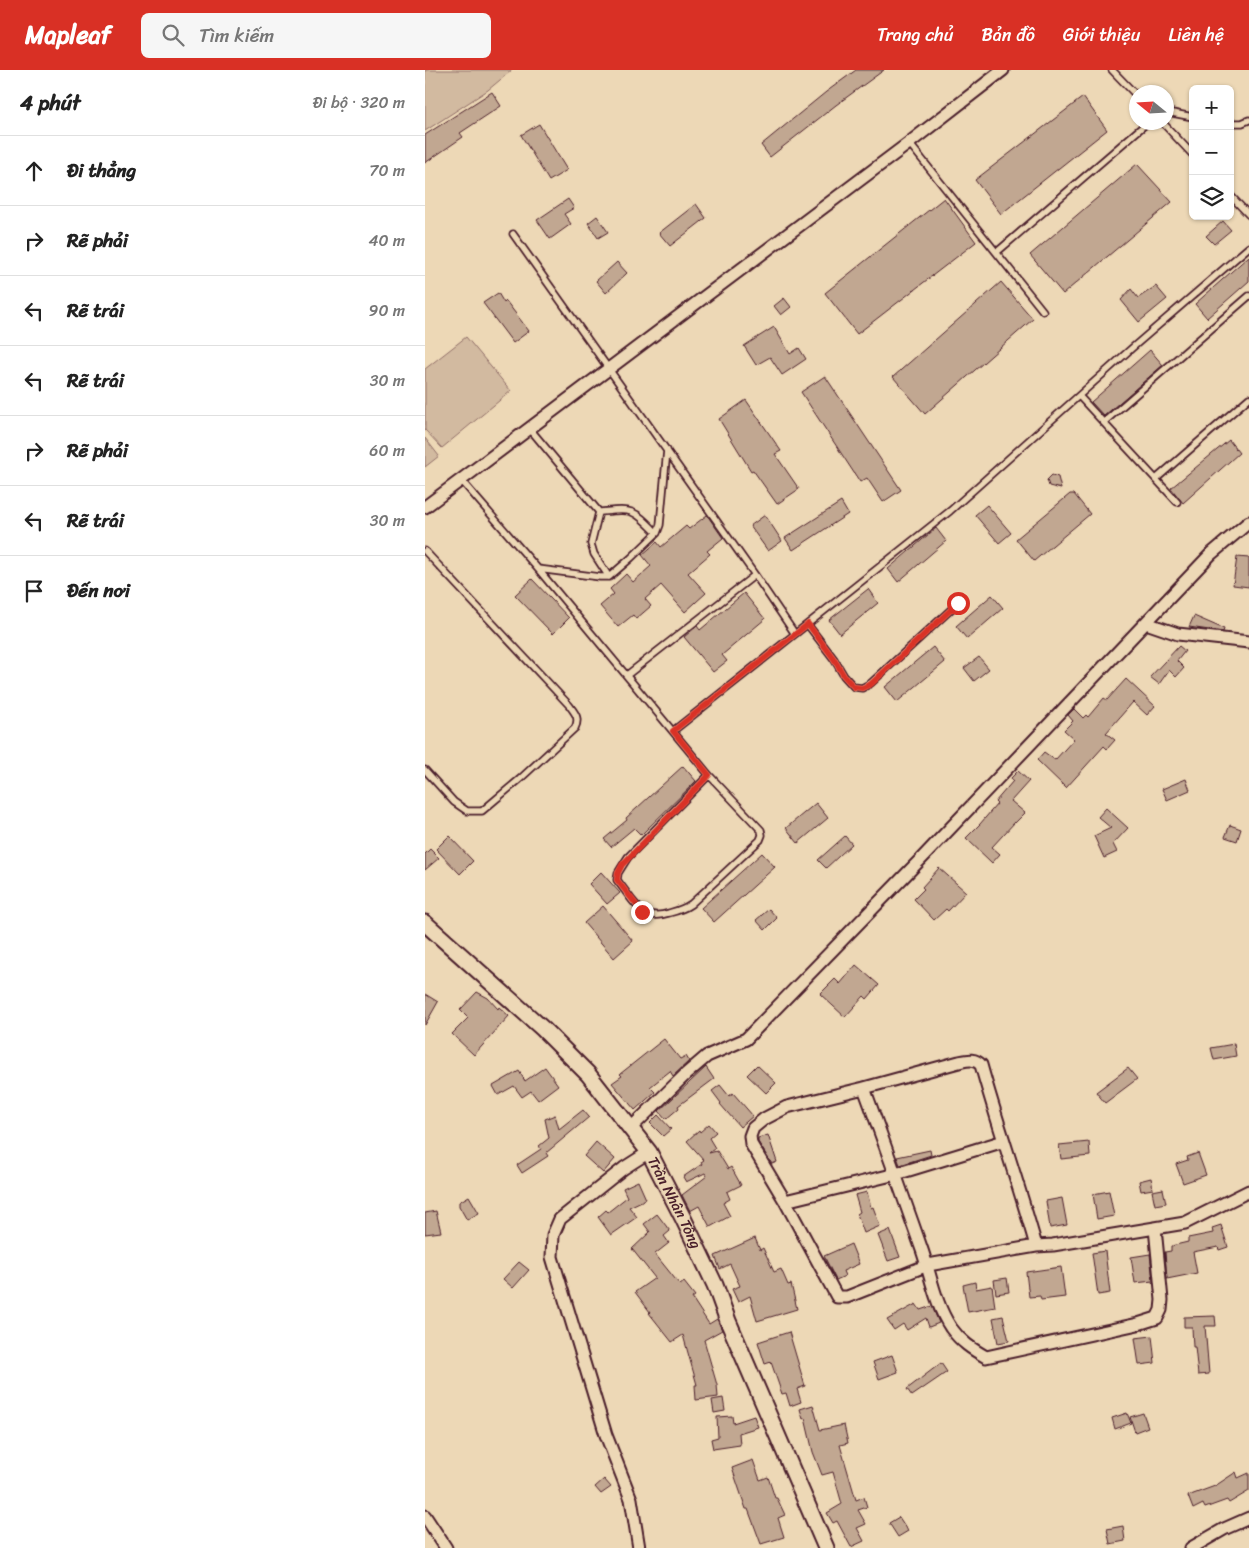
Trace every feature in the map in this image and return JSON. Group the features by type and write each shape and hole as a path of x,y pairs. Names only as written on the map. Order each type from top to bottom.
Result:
{"street":[{"path":"425,507 909,143 1003,70"},
{"path":"631,1128 707,1056 746,1039 929,851 1211,554 1249,522"},
{"path":"1146,623 1178,634 1249,642"},
{"name":"Trần Nhân Tông","path":"425,923 543,1029 588,1074 649,1152 715,1285 728,1321 826,1548"},
{"path":"1036,1246 981,1065 977,1061 959,1062 787,1107 764,1119 753,1128 750,1136 751,1144 785,1201 837,1296 847,1297 927,1265 1185,1223 1249,1191"},
{"path":"864,1088 896,1174 927,1265 932,1286 944,1316 964,1344 986,1357 1063,1341 1157,1318 1161,1310 1162,1300 1155,1228"},
{"path":"785,1201 896,1174 1004,1141"},
{"path":"639,1548 631,1499 606,1435 552,1257 553,1235 560,1219 624,1168 649,1152"},
{"path":"425,1516 446,1548"},
{"path":"1191,1548 1224,1528 1249,1518"}],"lane":[{"path":"1112,70 1129,88"},
{"path":"1174,113 1189,116"},
{"path":"1234,123 1249,120"},
{"path":"997,252 1139,130"},
{"path":"1170,130 1189,151"},
{"path":"909,143 1043,310"},
{"path":"1234,199 1249,215"},
{"path":"513,234 795,634"},
{"path":"673,731 950,510 1249,247"},
{"path":"1104,422 1249,296"},
{"path":"1079,396 1177,502"},
{"path":"1156,479 1249,398"},
{"path":"530,429 599,512"},
{"path":"538,569 609,577 657,533 660,525 667,450"},
{"path":"460,480 538,569 709,775 761,830 761,840 685,908 660,916 651,916 642,912 617,880 618,873 628,857 709,775"},
{"path":"599,512 633,511 657,533"},
{"path":"599,512 591,544 594,554 609,577"},
{"path":"425,551 569,705 577,716 578,722 575,728 520,779 482,811 467,811 461,807 425,770"},
{"path":"425,564 431,558"},
{"path":"627,675 755,575"},
{"path":"808,624 844,676 854,687 862,688 871,684 958,603"}],"shaded area":[{"path":"425,70 512,70 488,90 425,131"},
{"path":"466,337 511,391 442,448 425,430 425,369"},
{"path":"425,438 439,456 425,467"}],"building":[{"path":"856,70 884,70 770,157 761,145"},
{"path":"492,92 501,106 460,133 463,137 425,163 425,135"},
{"path":"1083,97 1107,130 1001,214 975,180"},
{"path":"539,124 567,170 549,181 521,135"},
{"path":"1137,164 1172,202 1063,294 1030,255"},
{"path":"944,198 976,242 857,334 825,293"},
{"path":"568,199 574,208 564,214 571,224 550,239 537,220"},
{"path":"696,204 706,218 670,246 659,233"},
{"path":"597,216 608,232 598,238 588,223"},
{"path":"1223,221 1231,230 1214,244 1206,236"},
{"path":"1249,256 1249,281 1207,318 1195,304"},
{"path":"617,262 627,273 606,293 596,281"},
{"path":"1001,282 1033,319 925,414 893,377"},
{"path":"1156,286 1167,299 1139,322 1121,300 1131,289 1138,298"},
{"path":"498,293 504,303 506,301 529,331 513,343 483,303"},
{"path":"784,298 791,307 781,315 774,306"},
{"path":"774,327 790,354 799,348 806,359 782,375 770,357 756,365 744,346"},
{"path":"1150,350 1163,365 1104,416 1091,402"},
{"path":"825,376 901,490 883,502 867,478 860,482 801,392"},
{"path":"746,400 781,451 775,454 799,489 777,504 753,470 751,471 719,419"},
{"path":"1229,440 1239,453 1183,503 1171,488"},
{"path":"1052,475 1058,477 1061,489 1049,486 1047,480"},
{"path":"1070,494 1074,494 1090,514 1034,561 1016,539"},
{"path":"841,502 848,514 793,550 785,538"},
{"path":"987,505 1011,533 999,543 975,515"},
{"path":"707,515 723,538 707,551 710,554 688,573 706,593 685,612 661,585 645,599 651,606 636,619 633,615 618,627 600,606 614,594 610,589 626,574 633,582 651,566 642,555 657,542 661,547 686,526 689,529"},
{"path":"765,515 782,541 768,551 750,526"},
{"path":"936,528 946,541 898,582 888,569"},
{"path":"1237,557 1249,558 1249,587 1233,585"},
{"path":"532,579 569,618 553,634 515,595"},
{"path":"868,589 878,603 840,634 829,620"},
{"path":"744,593 765,619 722,655 727,661 713,672 684,637 697,626 700,630"},
{"path":"992,595 1003,608 967,639 956,626"},
{"path":"1194,616 1224,629 1223,632 1189,627"},
{"path":"1179,646 1185,651 1177,661 1184,668 1176,677 1169,670 1159,684 1150,677"},
{"path":"933,647 945,662 897,702 885,687"},
{"path":"979,657 989,669 974,681 964,668"},
{"path":"1126,679 1155,706 1147,715 1133,702 1106,733 1115,740 1107,749 1104,746 1066,788 1037,760 1044,752 1055,760 1074,739 1064,730 1073,721 1068,715 1074,709 1083,718 1086,715 1088,717 1104,698 1107,700"},
{"path":"683,766 696,781 641,835 634,828 611,847 604,839 627,820 626,818"},
{"path":"1018,771 1029,781 1011,801 1025,813 992,847 1000,854 992,863 966,838 997,804 995,802 1013,781 1011,778"},
{"path":"1186,779 1190,790 1167,800 1162,789"},
{"path":"816,803 828,818 798,843 786,828"},
{"path":"1106,808 1128,828 1113,844 1117,852 1104,858 1094,836 1111,828 1098,817"},
{"path":"1230,825 1241,829 1237,841 1225,837"},
{"path":"449,836 473,861 460,874 436,849"},
{"path":"845,836 852,844 826,868 818,860"},
{"path":"430,849 439,858 425,870 425,854"},
{"path":"762,853 775,867 714,922 701,908"},
{"path":"939,868 966,892 948,911 946,909 934,920 914,899 924,889 922,887"},
{"path":"601,872 620,893 607,904 589,884"},
{"path":"603,906 633,941 614,958 584,923"},
{"path":"769,909 777,918 765,930 756,920"},
{"path":"856,965 879,985 867,999 864,996 845,1017 820,994 835,979 840,984"},
{"path":"477,992 488,998 498,1009 499,1007 509,1016 474,1055 452,1034 468,1018 460,1010"},
{"path":"425,994 438,1002 425,1025"},
{"path":"664,1039 680,1059 686,1056 689,1061 673,1076 670,1071 650,1087 655,1092 635,1110 612,1083 622,1076 620,1074"},
{"path":"1234,1044 1236,1056 1214,1060 1211,1048"},
{"path":"757,1065 776,1083 766,1093 747,1075"},
{"path":"545,1067 558,1085 538,1100 531,1091 522,1097 514,1086 498,1095 493,1086 519,1071 525,1081"},
{"path":"706,1067 714,1079 678,1106 679,1108 666,1119 659,1111"},
{"path":"1128,1068 1137,1079 1105,1103 1096,1092"},
{"path":"720,1085 729,1096 733,1093 753,1116 740,1127 720,1104 712,1091"},
{"path":"583,1110 589,1117 546,1153 548,1156 522,1173 517,1165 541,1149 539,1146 549,1138 545,1119 555,1115 559,1129"},
{"path":"658,1115 671,1129 663,1136 650,1123"},
{"path":"709,1124 716,1132 709,1138 715,1148 709,1153 717,1151 728,1169 731,1167 741,1185 727,1192 730,1199 723,1203 730,1216 710,1227 699,1206 690,1211 682,1195 707,1176 705,1173 686,1182 683,1177 702,1164 701,1162 704,1160 687,1141"},
{"path":"768,1135 777,1162 772,1164 758,1142 758,1138"},
{"path":"596,1142 615,1159 603,1173 584,1156"},
{"path":"1089,1142 1090,1156 1061,1159 1059,1145"},
{"path":"930,1150 931,1155 900,1165 897,1157"},
{"path":"1198,1153 1206,1175 1183,1183 1176,1164 1188,1160 1187,1157"},
{"path":"1151,1178 1153,1189 1141,1191 1139,1181"},
{"path":"638,1181 646,1199 629,1207 637,1217 611,1235 598,1217 606,1210 608,1212 627,1197 623,1188"},
{"path":"1163,1189 1166,1203 1155,1205 1152,1191"},
{"path":"1109,1191 1114,1216 1097,1219 1093,1194"},
{"path":"867,1192 871,1208 873,1207 880,1226 864,1233 857,1214 860,1212 855,1195"},
{"path":"469,1196 479,1213 467,1220 459,1206 459,1202"},
{"path":"1062,1198 1067,1225 1050,1228 1046,1201"},
{"path":"436,1211 441,1232 425,1234 425,1213"},
{"path":"657,1214 670,1231 664,1236 669,1243 655,1254 680,1285 684,1282 695,1296 692,1298 709,1324 717,1319 722,1330 704,1340 717,1385 718,1397 696,1400 695,1385 697,1385 683,1335 672,1342 635,1292 655,1278 632,1249 650,1232 644,1224"},
{"path":"1221,1225 1228,1247 1219,1250 1218,1247 1193,1252 1197,1273 1167,1279 1165,1252 1171,1251 1171,1246 1188,1242 1188,1238 1213,1233 1212,1228"},
{"path":"890,1230 900,1257 888,1261 878,1235"},
{"path":"755,1238 760,1250 763,1248 774,1272 781,1269 788,1285 791,1284 797,1309 757,1321 750,1296 738,1302 732,1289 740,1286 730,1264 720,1269 715,1256"},
{"path":"851,1244 859,1264 843,1271 845,1276 836,1280 824,1256"},
{"path":"1105,1251 1110,1293 1098,1295 1092,1253"},
{"path":"1150,1254 1153,1281 1135,1283 1131,1257"},
{"path":"519,1262 529,1270 513,1288 503,1279"},
{"path":"1061,1267 1065,1297 1041,1300 1040,1296 1029,1297 1026,1272"},
{"path":"1007,1278 1009,1292 996,1294 994,1280"},
{"path":"975,1282 976,1289 992,1286 995,1307 968,1312 963,1285"},
{"path":"916,1304 920,1310 932,1306 939,1323 929,1327 926,1318 907,1330 903,1324 894,1330 887,1320"},
{"path":"1003,1316 1009,1341 998,1343 993,1318"},
{"path":"1215,1316 1216,1326 1205,1326 1209,1374 1198,1375 1192,1327 1184,1327 1184,1317"},
{"path":"789,1332 805,1386 797,1389 801,1402 790,1406 786,1393 782,1394 771,1362 765,1364 758,1342"},
{"path":"1152,1336 1155,1363 1139,1365 1135,1338"},
{"path":"892,1355 898,1372 879,1379 873,1362"},
{"path":"941,1363 947,1372 912,1396 907,1389"},
{"path":"723,1398 725,1411 714,1413 712,1400"},
{"path":"813,1405 820,1430 844,1425 848,1443 840,1445 856,1500 864,1497 867,1507 858,1510 866,1524 857,1528 864,1541 851,1547 837,1521 833,1523 827,1513 842,1504 833,1472 822,1475 813,1452 805,1418 803,1419 800,1409"},
{"path":"1127,1413 1131,1423 1115,1429 1112,1418"},
{"path":"1143,1413 1148,1427 1135,1432 1130,1417"},
{"path":"732,1416 733,1423 754,1416 758,1427 739,1433 740,1445 713,1449 711,1439 718,1437 717,1417"},
{"path":"753,1460 760,1480 768,1477 775,1498 777,1498 785,1515 778,1518 784,1537 761,1544 748,1509 746,1509 732,1468"},
{"path":"1236,1472 1238,1478 1249,1473 1249,1491 1229,1503 1227,1500 1205,1508 1203,1504 1193,1509 1188,1496 1215,1486"},
{"path":"604,1479 611,1487 601,1494 595,1487"},
{"path":"899,1517 908,1531 898,1537 889,1523"},
{"path":"1123,1526 1125,1541 1110,1544 1107,1529"}],"route":[{"path":"642,912 617,880 618,873 628,857 709,775 673,731 808,624 844,676 854,687 862,688 871,684 958,603"}]}
